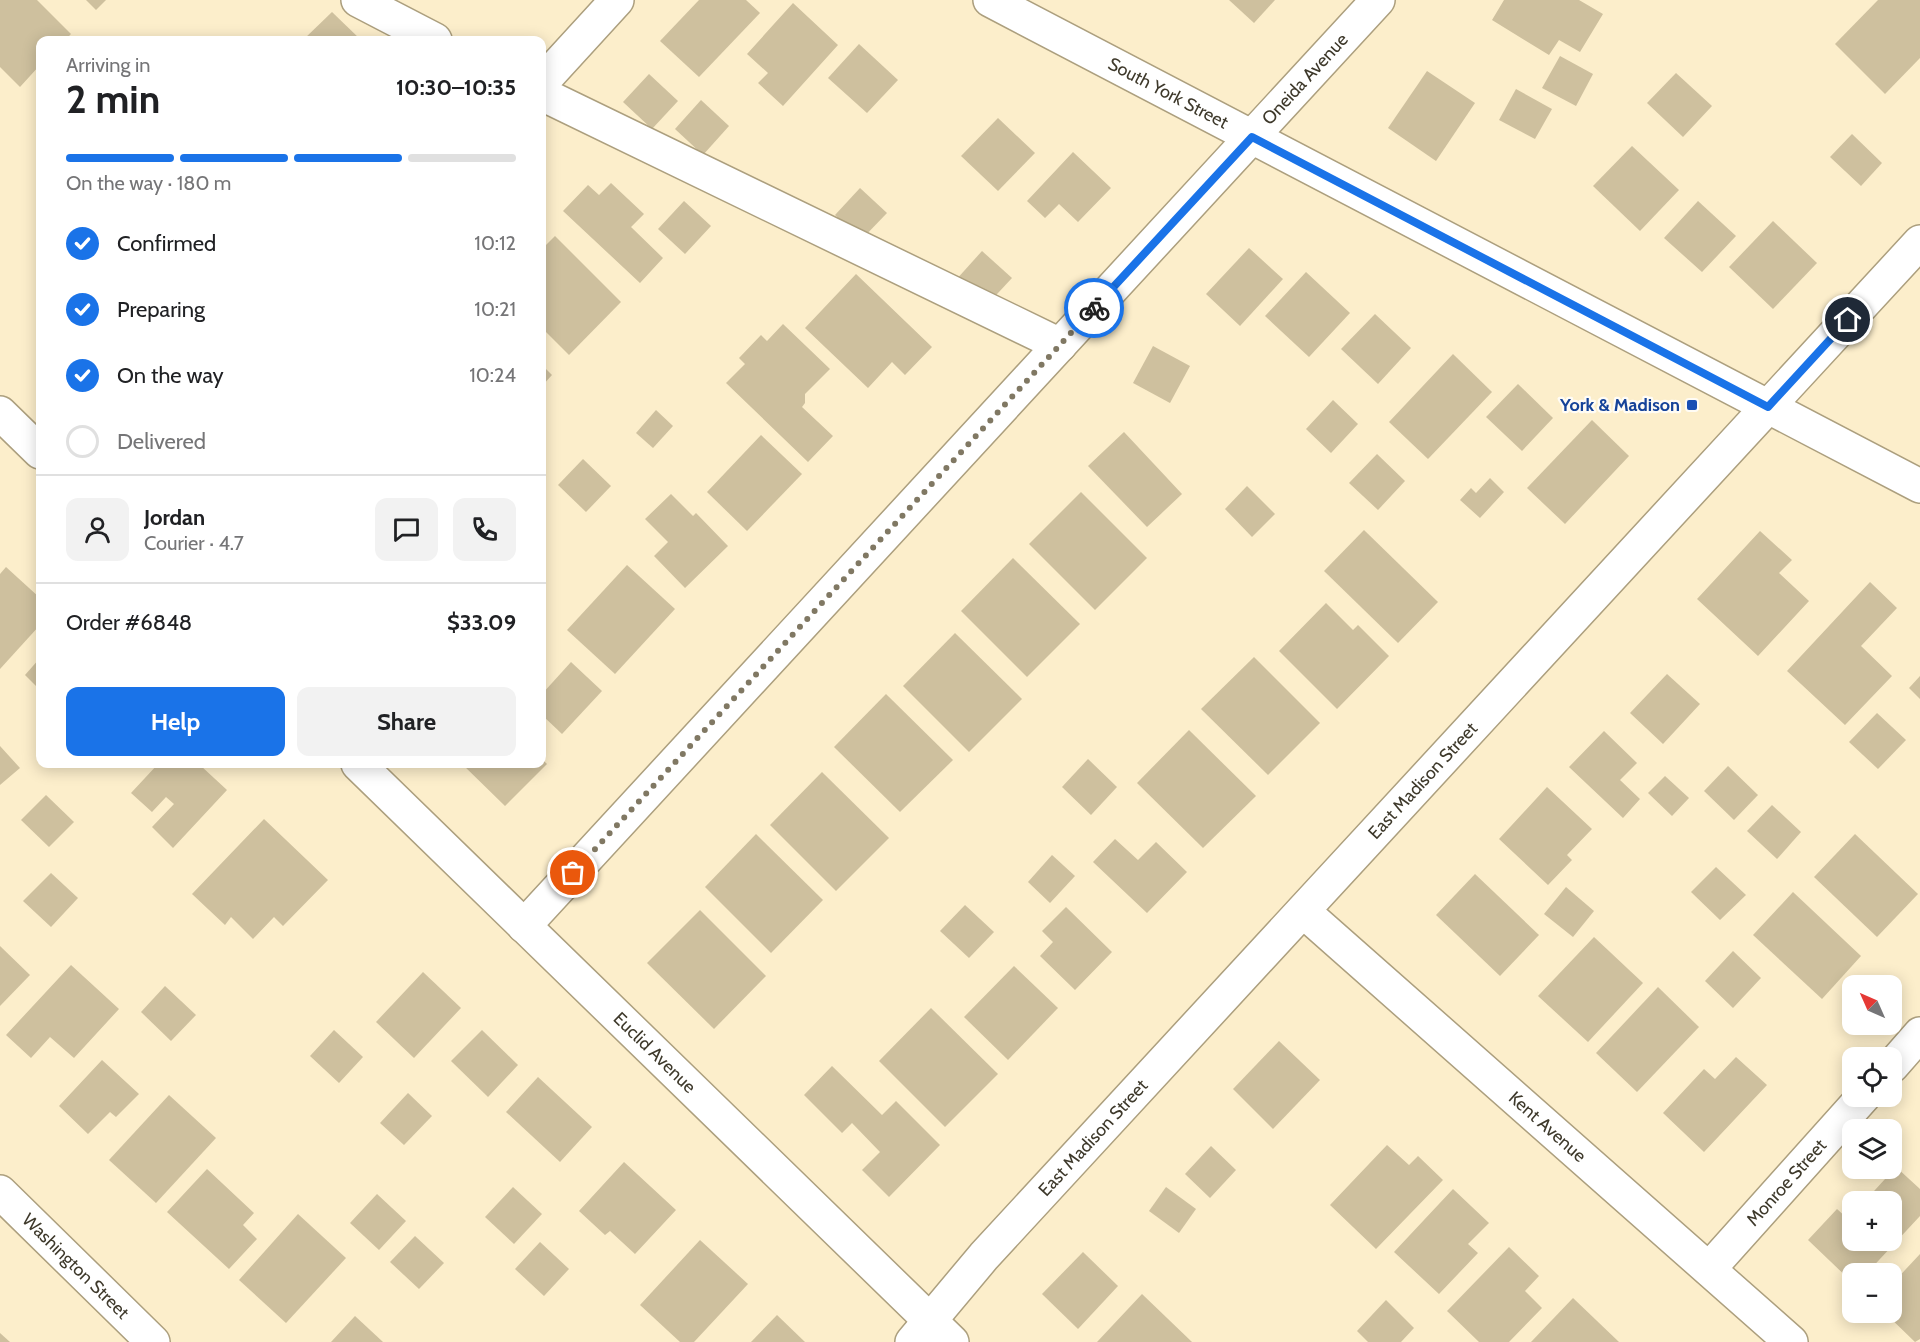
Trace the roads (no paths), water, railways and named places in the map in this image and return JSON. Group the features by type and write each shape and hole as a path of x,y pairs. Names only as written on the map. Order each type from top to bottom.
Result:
{"street":[{"path":"358,0 427,36"},
{"path":"546,78 617,0"},
{"name":"South York Street","path":"990,0 1920,486"},
{"name":"Oneida Avenue","path":"524,926 1378,0"},
{"path":"546,96 1060,345"},
{"name":"East Madison Street","path":"931,1335 984,1256 1920,242"},
{"path":"0,413 36,448"},
{"name":"Euclid Avenue","path":"362,768 524,926 931,1335"},
{"name":"Kent Avenue","path":"1303,911 1791,1342"},
{"path":"1902,1055 1920,1034"},
{"name":"Monroe Street","path":"1709,1269 1854,1107"},
{"name":"Washington Street","path":"0,1192 153,1342"}],"place":[{"name":"York & Madison","path":"1692,405"}]}
